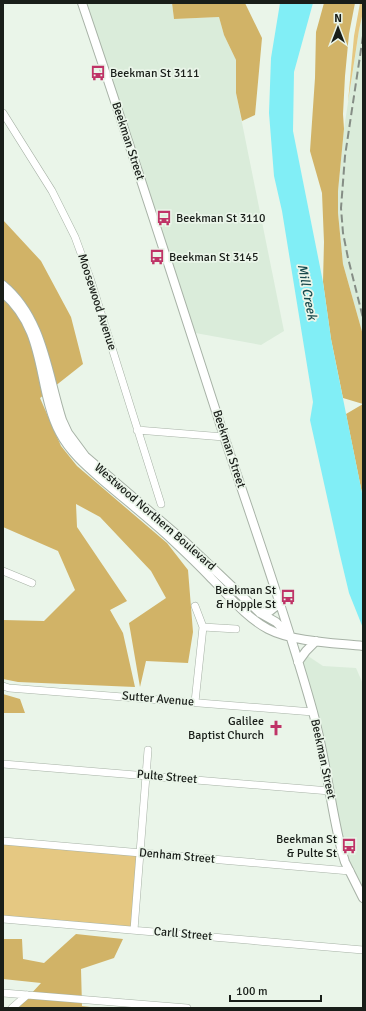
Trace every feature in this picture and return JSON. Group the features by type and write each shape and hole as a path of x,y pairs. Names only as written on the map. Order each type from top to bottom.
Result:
{"main road":[{"name":"Beekman Street","path":"82,3 119,111 224,437 291,636 323,750 341,848 345,862 363,898"},
{"name":"Westwood Northern Boulevard","path":"3,285 18,300 32,320 40,341 62,420 76,444 86,456 183,540 260,613 276,622 291,636"},
{"name":"Westwood Northern Boulevard","path":"3,293 17,308 32,334 37,349 51,410 55,421 68,445 91,470 177,544 239,606 267,628 279,634 291,636"},
{"path":"260,613 270,611 280,603"},
{"path":"291,636 313,642 363,646"},
{"path":"298,662 313,642"}],"street":[{"name":"Moosewood Avenue","path":"3,113 52,191 75,237 90,278 161,504"},
{"path":"137,430 224,437"},
{"path":"3,571 32,583"},
{"path":"195,606 203,627 195,702"},
{"path":"203,627 236,629"},
{"name":"Sutter Avenue","path":"3,686 9,688 313,712"},
{"path":"134,930 148,750"},
{"name":"Pulte Street","path":"3,764 330,791"},
{"name":"Denham Street","path":"3,841 350,870"},
{"name":"Carll Street","path":"3,919 363,950"},
{"path":"3,993 187,1008"},
{"path":"12,1008 27,995"}],"shaded area":[{"path":"82,3 172,3 174,19 219,17 224,35 236,60 236,93 284,331 261,345 190,332"},
{"path":"172,3 245,3 262,38 255,115 242,121 236,93 236,60 224,35 219,17 174,19"},
{"path":"324,3 355,3 349,34 345,76 343,114 344,129 338,191 338,213 343,264 363,335 363,404 343,398 331,339 323,282 324,242 322,193 310,151 315,78 316,32"},
{"path":"360,3 363,3 363,12 348,102 354,36"},
{"path":"363,10 363,335 343,264 338,213 338,191 344,129"},
{"path":"3,220 41,261 71,317 83,364 40,398 61,446 77,466 167,543 188,570 193,632 188,663 146,661 140,687 129,623 166,598 151,571 100,517 76,504 77,527 127,601 110,610 123,633 135,687 18,682 3,679 3,620 44,621 75,590 58,551 3,527"},
{"path":"363,404 363,498 346,414"},
{"path":"293,646 323,666 356,668 363,684 363,899 350,871 323,750"},
{"path":"3,694 20,699 25,713 3,713"},
{"path":"3,841 140,853 134,930 3,919"},
{"path":"76,934 123,939 114,958 81,969 82,1006 100,1008 18,1008 41,983 3,979 3,939 22,939 23,959 44,963"}],"water":[{"name":"Mill Creek","path":"280,3 313,3 294,72 293,131 323,282 331,339 363,498 363,628 349,593 310,420 313,402 282,211 274,176 269,113 271,58"}],"railway":[{"path":"363,36 345,156 341,208 343,233 363,318"}],"place":[{"name":"Beekman St 3111","path":"98,73"},
{"name":"Beekman St 3110","path":"164,218"},
{"name":"Beekman St 3145","path":"157,257"},
{"name":"Beekman St & Hopple St","path":"288,597"},
{"name":"Galilee Baptist Church","path":"276,728"},
{"name":"Beekman St & Pulte St","path":"349,846"}]}
